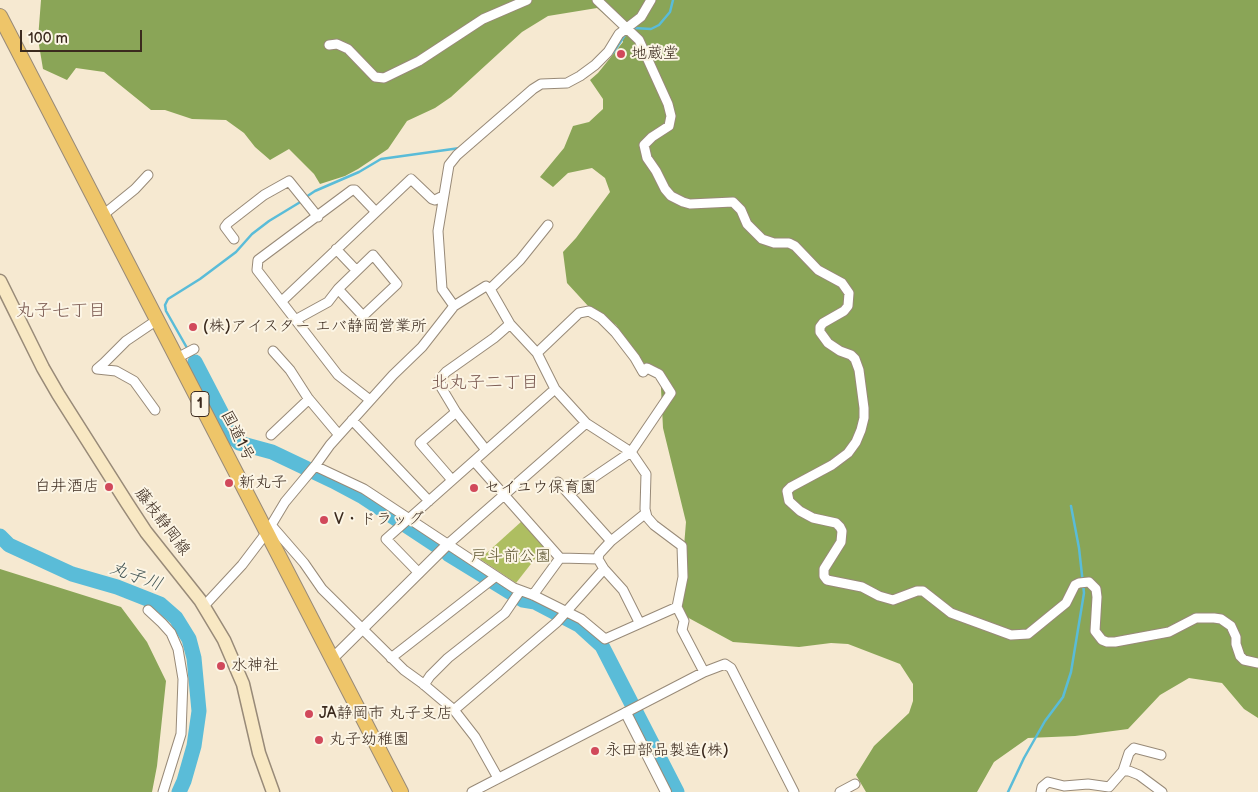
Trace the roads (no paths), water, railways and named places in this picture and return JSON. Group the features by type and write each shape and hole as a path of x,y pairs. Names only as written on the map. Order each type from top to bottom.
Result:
{"highway":[{"name":"国道1号","path":"0,16 157,320 180,356 269,528 332,659 401,792"}],"main road":[{"name":"藤枝静岡線","path":"0,281 42,368 58,394 146,532 178,570 204,606 224,640 238,671 248,702 259,753 273,792"}],"street":[{"path":"328,45 337,44 348,49 375,77 384,78 419,61 483,19 527,0"},
{"path":"598,0 643,46 671,113 671,121 668,126 652,137 644,146 647,158 665,189 671,196 690,204 733,202 741,210 747,224 762,239 774,243 789,243 795,246 818,270 842,283 849,293 848,306 844,311 823,323 820,327 820,332 828,342 855,359 864,408 861,430 848,454 787,491 789,501 800,511 813,518 836,523 840,526 842,531 841,542 824,569 824,576 827,580 862,586 879,596 894,600 917,590 923,591 951,613 1011,634 1028,634 1066,603 1075,585 1089,582 1096,590 1095,630 1102,640 1115,642 1169,632 1196,618 1221,619 1232,626 1235,631 1236,644 1240,656 1248,662 1258,663"},
{"path":"454,306 442,289 438,231 442,196 449,165 457,155 533,89 541,84 567,83 580,76 608,52 619,34 641,16 651,0"},
{"path":"103,215 134,189 148,174"},
{"path":"282,301 411,179 432,199 435,200 442,196"},
{"path":"234,239 225,227 228,222 264,195 289,181 318,217"},
{"path":"370,400 338,375 257,270 258,260 352,190 355,190 376,212"},
{"path":"490,289 520,260 548,225"},
{"path":"336,249 356,270"},
{"path":"296,319 328,302 338,290 356,270 373,254 397,284 363,316 338,290"},
{"path":"204,606 242,565 269,528 284,502 352,420 422,347 454,306 486,286 490,289 510,324 537,353 555,389 586,423 631,452 646,474 647,517 654,525 682,546 683,577 677,607 684,621 682,630 704,672"},
{"path":"537,353 579,313 589,311 602,318 615,332 643,372 646,368 658,374 671,393 631,452 618,462 609,465 569,494"},
{"path":"155,410 134,381 116,371 97,368 126,341 157,320"},
{"path":"486,450 456,412 440,382 442,376 510,324"},
{"path":"180,356 194,349"},
{"path":"273,351 290,370 309,399 339,435"},
{"path":"419,573 386,539 555,389"},
{"path":"270,434 309,399"},
{"path":"452,480 420,443 456,412"},
{"path":"352,420 429,501"},
{"path":"332,659 447,545 586,423"},
{"path":"474,461 560,558 598,558"},
{"path":"312,470 364,489 405,522 447,545 495,577 520,591 533,595 563,615 581,619 605,639 677,607"},
{"path":"558,482 611,541"},
{"path":"598,558 599,554 611,541 646,512"},
{"path":"269,528 304,563 322,589 391,658 454,710 475,737 498,778"},
{"path":"533,595 560,558"},
{"path":"598,558 604,569 619,584 640,622"},
{"path":"454,710 563,615 604,569"},
{"path":"391,658 495,577"},
{"path":"424,685 448,658 505,613 520,591"},
{"path":"148,610 171,633 178,649 183,679 181,734 162,792"},
{"path":"472,792 704,672 725,664 731,668 794,792"},
{"path":"632,710 666,792"},
{"path":"1042,792 1042,787 1048,782 1064,786 1088,784 1108,787 1123,771 1134,748 1161,755"},
{"path":"1123,771 1139,775 1162,792"},
{"path":"840,792 855,784"}],"waterway":[{"path":"632,30 634,28 651,29 659,25 670,12 673,0"},
{"path":"613,53 625,35"},
{"path":"306,197 315,191 359,172 381,159 460,148"},
{"path":"195,362 166,311 165,305 168,299 200,279 236,252 252,234 269,221 302,201"},
{"path":"195,362 235,439 239,443 272,452 333,481 363,497 437,546"},
{"path":"1008,792 1024,758 1045,721 1063,697 1071,672 1084,593 1079,548 1071,506"},
{"name":"丸子川","path":"0,536 9,545 72,574 117,587 160,604 176,618 189,639 194,658 199,711 194,746 179,792"},
{"path":"448,554 523,600 535,602 579,625 602,646 677,792"}],"place":[{"name":"地蔵堂","path":"621,54"},
{"name":"(株)アイスター エバ静岡営業所","path":"193,327"},
{"name":"新丸子","path":"229,483"},
{"name":"白井酒店","path":"109,487"},
{"name":"セイユウ保育園","path":"474,488"},
{"name":"V・ドラッグ","path":"324,520"},
{"name":"水神社","path":"221,666"},
{"name":"JA静岡市 丸子支店","path":"309,714"},
{"name":"丸子幼稚園","path":"319,740"},
{"name":"永田部品製造(株)","path":"595,751"}],"district":[{"name":"丸子七丁目","path":"61,311"},
{"name":"北丸子二丁目","path":"485,383"}],"park label":[{"name":"戸斗前公園","path":"511,557"}]}
